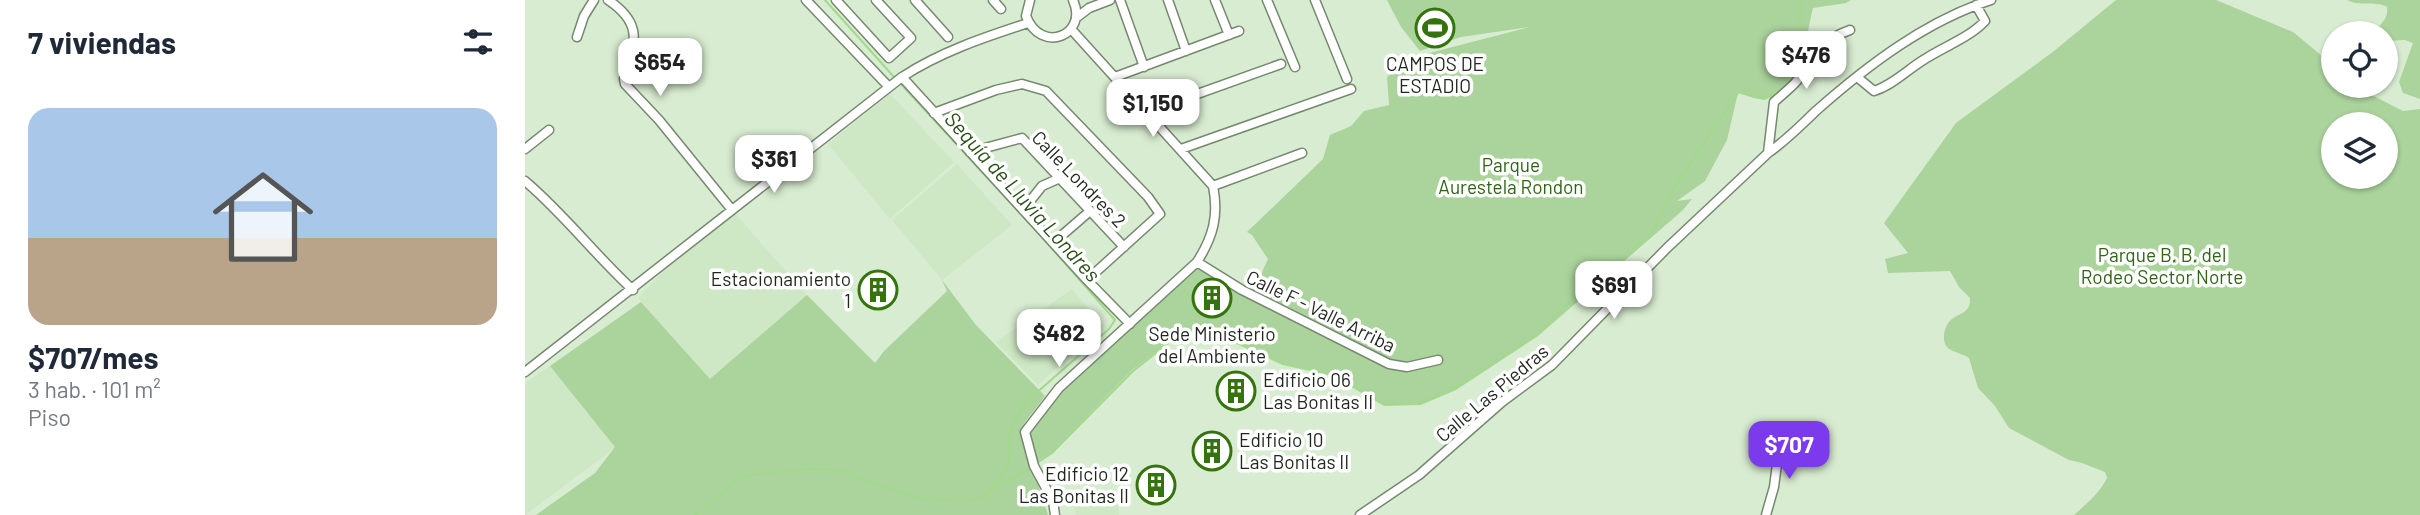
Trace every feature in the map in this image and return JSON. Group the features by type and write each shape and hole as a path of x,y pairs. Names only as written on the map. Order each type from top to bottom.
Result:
{"street":[{"path":"577,37 584,16 594,0"},
{"path":"608,0 628,15 633,27 634,37 625,84 659,120 732,209"},
{"path":"806,0 889,87"},
{"path":"838,1 889,58 911,38 876,0"},
{"path":"915,0 948,37"},
{"path":"993,0 1001,9"},
{"path":"1030,0 1026,16 1028,23 1039,34 1047,37 1058,37 1071,29 1076,18 1073,0"},
{"path":"1076,18 1089,8 1110,0"},
{"path":"1119,0 1144,67"},
{"path":"1168,0 1186,51"},
{"path":"1215,0 1229,35"},
{"path":"1267,0 1295,67"},
{"path":"1315,0 1347,79"},
{"name":"Calle Las Piedras","path":"1360,515 1410,483 1501,402 1552,365 1667,248 1768,153 1787,140 1816,111 1857,77 1908,41 1976,5 1991,0"},
{"path":"1857,77 1874,91 1885,87 1925,59 1976,30 1985,21 1976,5"},
{"path":"525,372 902,77 946,53 1028,23"},
{"path":"1055,515 1053,501 1034,466 1025,432 1059,388 1196,262 1209,243 1217,206 1213,186 1071,29"},
{"path":"1768,153 1774,102 1796,82 1819,48 1835,36 1850,30"},
{"path":"1115,78 1239,31"},
{"path":"1147,112 1281,64"},
{"path":"902,77 1087,280 1131,324"},
{"path":"934,113 996,90 1022,84 1046,90 1148,197 1160,215 1087,280"},
{"path":"1181,149 1351,89"},
{"path":"525,149 549,130"},
{"name":"Calle Londres 2","path":"969,152 1022,138 1123,247"},
{"path":"1213,186 1302,153"},
{"path":"1023,210 1042,186 1060,178"},
{"path":"525,181 633,290"},
{"path":"1053,243 1090,211"},
{"name":"Calle F - Valle Arriba","path":"1196,262 1242,290 1389,364 1407,367 1438,360"},
{"path":"1766,515 1774,487 1780,441"}],"shaded area":[{"path":"890,94 954,162 890,219 828,144"},
{"path":"957,164 1012,225 942,280 892,220"},
{"path":"732,210 805,293 850,351 710,379 638,298 674,259"},
{"path":"1072,289 1103,326 1038,385 996,342"},
{"path":"550,366 616,447 525,515 525,383"},
{"path":"1118,501 1119,515 1076,515 1073,503"}],"green space":[{"name":"Parque Aurestela Rondon","path":"1387,0 1851,0 1813,8 1801,63 1789,86 1764,99 1738,93 1727,140 1705,181 1677,201 1692,199 1683,210 1538,336 1456,390 1421,405 1384,406 1327,373 1283,364 1218,333 1199,329 1172,340 1131,371 1052,452 1034,464 1026,432 1046,405 1197,265 1252,294 1268,259 1252,235 1247,232 1323,159 1330,135 1351,126 1364,111 1389,105 1387,77 1414,57 1530,27 1461,37 1420,51 1401,27"},
{"name":"Parque B. B. del Rodeo Sector Norte","path":"2116,0 2216,0 2293,32 2321,55 2321,98 2378,98 2403,111 2420,109 2420,515 2074,515 2100,489 2107,478 2105,472 2069,460 2009,428 1995,406 1978,388 1969,358 1950,349 1944,342 1947,325 1970,304 1970,298 1959,287 1950,271 1888,273 1885,259 1908,253 1884,223 1956,123 2054,51"},
{"path":"2347,0 2420,0 2420,99 2403,93 2399,82 2413,43 2398,40 2398,21 2383,21 2387,15 2387,7"},
{"path":"942,280 976,325 1045,396 1021,431 1048,515 536,515 595,473 615,447 550,366 641,302 710,379 807,295 875,363 884,351 947,291"}],"waterway":[{"path":"825,0 894,77"},
{"path":"1787,85 1798,66 1800,55 1801,0"},
{"name":"Sequía de Lluvia Londres","path":"899,82 1115,320 1109,329 1026,402 1010,430 1009,464 989,492"},
{"path":"1037,463 1052,453 1132,372 1172,340 1199,330 1217,334 1283,364 1337,376 1384,404 1419,403 1448,392 1541,332 1600,270 1625,256 1651,234 1677,183 1738,93 1742,91 1764,99 1780,91"},
{"path":"695,515 739,476 807,469 841,470 932,502 958,498 978,499 1030,468"}],"place":[{"name":"CAMPOS DE ESTADIO","path":"1435,28"},
{"name":"Estacionamiento 1","path":"878,290"},
{"name":"Sede Ministerio del Ambiente","path":"1212,298"},
{"name":"Edificio 06 Las Bonitas II","path":"1236,391"},
{"name":"Edificio 10 Las Bonitas II","path":"1212,451"},
{"name":"Edificio 12 Las Bonitas II","path":"1156,485"}]}
